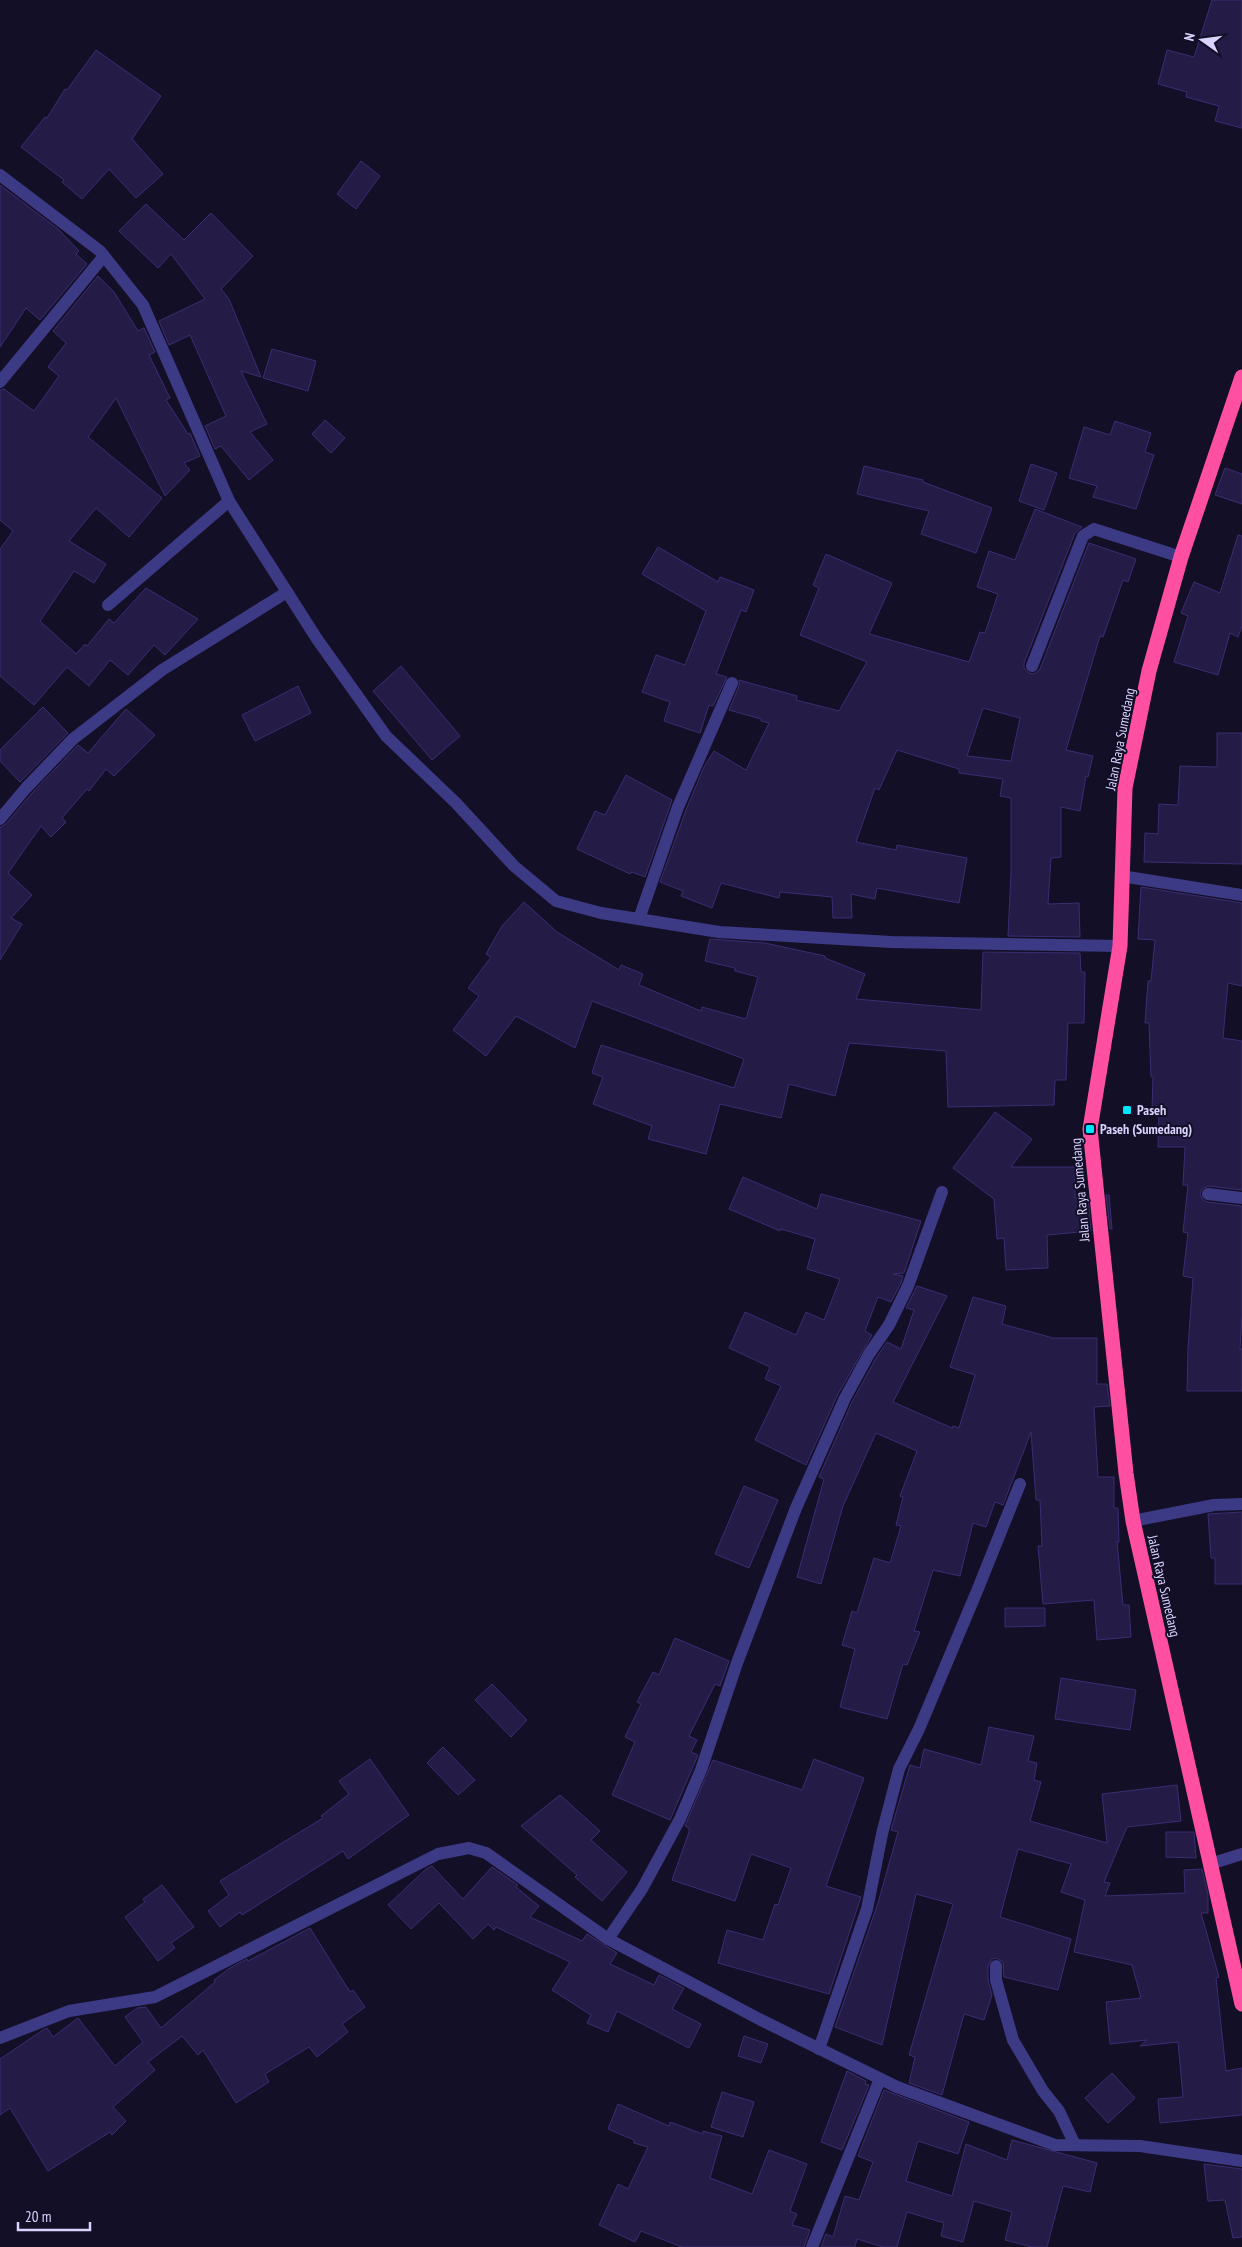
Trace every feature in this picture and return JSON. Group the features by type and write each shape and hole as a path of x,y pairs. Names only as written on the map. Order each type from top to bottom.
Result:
{"highway":[{"name":"Jalan Raya Sumedang","path":"1241,387 1181,557 1149,671 1125,788 1120,946 1090,1129 1126,1473 1133,1520 1242,2004"}],"street":[{"path":"0,175 100,251 143,305 229,501 317,639 386,736 456,803 514,866 556,901 601,913 719,932 891,942 1120,946"},
{"path":"0,382 104,256"},
{"path":"108,606 229,501"},
{"path":"1032,666 1083,536 1088,531 1094,529 1181,557"},
{"path":"0,819 26,788 80,734 162,670 287,592"},
{"path":"639,919 678,807 732,683"},
{"path":"1121,876 1242,895"},
{"path":"608,1939 642,1890 680,1819 701,1770 737,1663 796,1508 844,1398 869,1354 889,1325 908,1286 942,1192"},
{"path":"1208,1194 1242,1198"},
{"path":"819,2049 867,1909 882,1834 899,1769 919,1729 966,1619 1020,1484"},
{"path":"1133,1520 1214,1505 1242,1504"},
{"path":"0,2038 69,2011 155,1997 438,1854 469,1848 486,1853 608,1939 760,2020 897,2087 1055,2145 1140,2146 1242,2161"},
{"path":"1210,1864 1242,1854"},
{"path":"996,1966 996,1980 1013,2040 1043,2091 1059,2111 1075,2145"},
{"path":"812,2247 880,2079"}],"building":[{"path":"1212,0 1242,0 1242,128 1215,121 1219,106 1186,97 1187,92 1158,84 1167,50 1194,57"},
{"path":"96,50 161,96 132,139 163,174 136,198 109,169 82,199 62,182 64,180 21,147 45,117 47,118 65,89 67,90"},
{"path":"361,161 380,176 356,209 337,194"},
{"path":"0,185 58,229 79,251 76,254 87,264 40,320 26,308 0,347"},
{"path":"146,204 184,240 211,213 253,256 221,289 229,299 261,377 241,371 267,424 250,432 273,460 249,480 221,446 215,449 205,426 226,416 190,335 169,345 159,321 205,299 171,254 158,268 119,231"},
{"path":"98,276 114,292 138,331 144,328 155,352 149,355 170,398 166,400 188,434 190,433 200,456 184,463 190,470 165,496 116,398 88,437 162,498 129,537 96,508 69,541 106,564 94,583 74,571 40,621 76,654 85,644 87,646 109,619 114,623 146,588 198,619 165,655 154,645 128,675 110,660 89,686 67,667 34,705 0,676 0,549 13,531 0,520 0,390 4,389 34,411 59,376 48,367 66,343 53,331"},
{"path":"272,349 316,361 308,391 263,378"},
{"path":"325,420 345,438 331,453 312,434"},
{"path":"1115,421 1151,433 1145,452 1154,455 1136,509 1093,497 1097,486 1069,478 1084,427 1110,435"},
{"path":"1031,464 1057,473 1044,510 1019,501"},
{"path":"864,466 923,480 923,482 992,508 976,553 921,534 929,511 857,494"},
{"path":"1225,468 1242,474 1242,504 1215,495"},
{"path":"1035,509 1082,527 1075,533 1024,663 1024,668 1029,673 1034,674 1040,669 1089,543 1136,559 1128,582 1123,580 1103,637 1100,636 1066,750 1093,756 1088,777 1086,776 1080,811 1061,807 1061,857 1051,858 1048,904 1079,903 1080,937 1008,936 1011,873 1011,798 1000,796 1003,779 959,773 959,769 897,750 879,790 875,788 856,842 896,850 897,845 967,858 959,903 877,888 875,899 851,894 852,918 833,918 832,897 780,892 779,898 721,883 712,908 681,896 683,891 660,882 686,810 704,767 714,751 746,770 769,723 729,710 739,686 739,680 797,696 796,700 839,711 867,662 800,635 819,588 813,585 826,554 892,583 869,634 969,662 980,632 985,633 998,594 977,587 989,551 1015,560","holes":["983,708 1020,718 1011,761 967,756"]},
{"path":"1238,535 1242,536 1242,626 1238,637 1230,633 1218,675 1174,662 1188,616 1181,613 1194,582 1220,593"},
{"path":"658,547 718,582 720,577 754,590 746,612 741,610 716,674 727,677 713,706 709,705 700,733 664,721 670,702 642,692 656,655 685,665 706,611 642,574"},
{"path":"401,666 460,736 432,760 373,691"},
{"path":"298,686 311,713 255,741 242,715"},
{"path":"43,707 68,733 20,782 0,761 0,750"},
{"path":"126,709 155,735 114,776 106,769 89,791 87,789 62,818 66,822 51,837 41,826 8,873 32,895 11,918 22,924 0,960 0,827 6,824 32,793 78,745 88,753"},
{"path":"1217,733 1242,733 1242,864 1144,862 1145,833 1158,834 1159,804 1178,805 1180,766 1217,767"},
{"path":"626,775 672,800 645,877 632,872 630,874 577,849 595,811 605,815"},
{"path":"1141,887 1242,903 1242,986 1228,983 1223,1038 1242,1041 1242,1190 1208,1186 1202,1189 1200,1194 1203,1200 1207,1202 1242,1206 1242,1315 1240,1349 1242,1349 1242,1391 1187,1391 1193,1278 1183,1276 1188,1233 1183,1232 1188,1185 1183,1185 1185,1147 1158,1147 1159,1110 1152,1110 1153,1077 1151,1077 1149,1023 1145,1023 1148,981 1151,981 1155,940 1138,939"},
{"path":"524,902 557,932 619,970 621,965 643,974 639,985 701,1011 702,1007 746,1019 758,977 735,971 735,968 705,961 710,939 765,943 825,956 825,958 865,974 856,999 981,1010 983,952 1080,953 1081,972 1085,972 1084,1023 1068,1023 1066,1080 1055,1080 1054,1105 948,1107 946,1051 849,1043 835,1096 789,1084 781,1118 720,1104 706,1154 648,1139 652,1126 593,1104 603,1077 592,1073 601,1045 734,1088 744,1059 592,1001 575,1048 516,1016 486,1056 453,1030 479,996 468,988 491,957 486,954 502,926"},
{"path":"995,1112 1032,1139 1011,1167 1075,1167 1075,1198 1088,1197 1091,1231 1047,1235 1048,1268 1006,1270 1004,1238 997,1239 994,1199 953,1168"},
{"path":"743,1177 817,1209 821,1194 921,1221 904,1273 893,1274 903,1276 901,1283 891,1302 878,1297 865,1331 872,1335 838,1394 806,1465 755,1440 781,1386 765,1379 770,1367 729,1348 745,1312 796,1335 806,1312 824,1320 840,1279 807,1269 815,1239 781,1229 780,1231 729,1209"},
{"path":"1106,1195 1109,1195 1112,1229 1110,1229"},
{"path":"917,1286 947,1296 893,1402 952,1428 953,1426 959,1428 975,1375 950,1367 973,1297 1006,1306 1002,1324 1053,1338 1097,1338 1097,1384 1107,1384 1110,1406 1094,1407 1098,1477 1114,1477 1114,1508 1118,1508 1119,1542 1117,1542 1123,1605 1129,1605 1131,1637 1097,1640 1094,1600 1043,1604 1038,1546 1042,1546 1040,1500 1036,1500 1031,1432 1003,1505 995,1502 986,1527 973,1523 960,1576 933,1570 914,1631 920,1632 907,1665 903,1664 887,1719 840,1707 855,1649 842,1645 852,1611 857,1613 874,1558 890,1563 901,1526 896,1525 903,1497 900,1496 917,1451 876,1433 843,1506 821,1584 797,1577 824,1479 819,1477 852,1402 876,1358 887,1342 901,1349 914,1310 906,1308"},
{"path":"744,1486 778,1500 749,1568 715,1554"},
{"path":"1242,1512 1242,1584 1215,1584 1215,1558 1211,1558 1208,1514"},
{"path":"1005,1608 1045,1608 1045,1626 1005,1627"},
{"path":"675,1638 729,1661 720,1686 715,1684 689,1736 697,1740 691,1752 698,1755 670,1820 612,1795 635,1742 625,1737 641,1704 637,1702 653,1672 659,1675"},
{"path":"1061,1678 1136,1690 1130,1730 1055,1719"},
{"path":"492,1684 527,1720 511,1737 475,1700"},
{"path":"989,1727 1034,1736 1028,1761 1037,1763 1034,1780 1041,1782 1030,1821 1107,1843 1102,1794 1177,1785 1181,1821 1127,1827 1104,1882 1110,1883 1105,1896 1185,1893 1184,1870 1202,1869 1208,1894 1208,1913 1201,1913 1219,1977 1216,1978 1226,2071 1242,2068 1242,2115 1160,2123 1158,2099 1183,2097 1178,2042 1140,2046 1147,2040 1110,2044 1106,2002 1141,1998 1132,1965 1074,1952 1085,1900 1061,1892 1071,1864 1018,1849 1000,1917 1071,1939 1058,1990 1004,1977 1003,1962 996,1958 992,1959 988,1966 988,1980 992,1995 984,2020 964,2014 942,2095 909,2083 915,2057 909,2055 953,1904 916,1894 882,2045 835,2027 878,1903 898,1832 891,1830 910,1765 920,1768 924,1749 981,1765"},
{"path":"443,1747 475,1780 458,1795 427,1763"},
{"path":"370,1759 409,1815 348,1859 343,1851 242,1915 240,1912 220,1927 208,1911 229,1895 220,1881 323,1818 321,1816 349,1794 339,1781"},
{"path":"814,1759 864,1778 826,1886 861,1897 829,1994 718,1963 727,1930 763,1940 775,1904 778,1905 791,1868 751,1854 735,1901 672,1880 689,1832 689,1828 685,1826 713,1760 802,1790"},
{"path":"560,1795 600,1831 591,1840 627,1872 602,1901 575,1877 577,1875 521,1826"},
{"path":"1166,1832 1194,1832 1196,1858 1166,1857"},
{"path":"432,1866 463,1899 492,1867 518,1885 516,1887 539,1906 530,1917 582,1941 587,1934 617,1953 610,1964 654,1985 659,1975 684,1988 672,2009 701,2024 689,2048 617,2011 608,2032 587,2023 591,2015 552,1990 570,1962 496,1927 494,1930 488,1924 473,1939 439,1903 411,1929 388,1905 426,1869"},
{"path":"162,1885 194,1927 171,1943 175,1948 158,1961 125,1917 145,1902 143,1899"},
{"path":"310,1928 350,1992 353,1990 365,2007 342,2024 348,2032 317,2057 309,2047 265,2074 269,2082 236,2103 203,2050 198,2055 182,2036 148,2062 155,2070 113,2107 126,2121 112,2135 110,2132 48,2171 10,2108 0,2115 0,2059 43,2030 47,2028 53,2037 78,2018 115,2066 143,2042 125,2017 137,2008 146,2007 161,2028 230,1968 247,1959 248,1961"},
{"path":"744,2036 768,2044 761,2063 738,2056"},
{"path":"847,2071 866,2081 865,2084 869,2085 842,2150 821,2142"},
{"path":"1112,2073 1135,2098 1108,2123 1085,2098"},
{"path":"884,2090 969,2122 958,2154 918,2141 906,2181 952,2196 966,2144 1007,2160 1012,2140 1097,2163 1090,2192 1063,2186 1047,2247 1032,2247 1005,2240 1012,2212 974,2201 963,2242 941,2236 944,2223 907,2212 897,2247 883,2247 857,2239 855,2247 821,2247 826,2234 833,2237 845,2196 859,2200 873,2162 858,2156"},
{"path":"722,2092 754,2102 743,2137 711,2127"},
{"path":"618,2104 669,2126 670,2122 703,2134 703,2131 722,2136 710,2178 752,2194 769,2150 807,2164 790,2211 797,2214 792,2225 810,2230 804,2247 682,2247 641,2231 635,2242 599,2225 618,2184 628,2189 648,2147 634,2143 634,2140 608,2129"},
{"path":"1204,2164 1242,2169 1242,2237 1233,2238 1225,2200 1208,2201"}],"place":[{"name":"Paseh","path":"1127,1110"},
{"name":"Paseh (Sumedang)","path":"1090,1129"}]}
